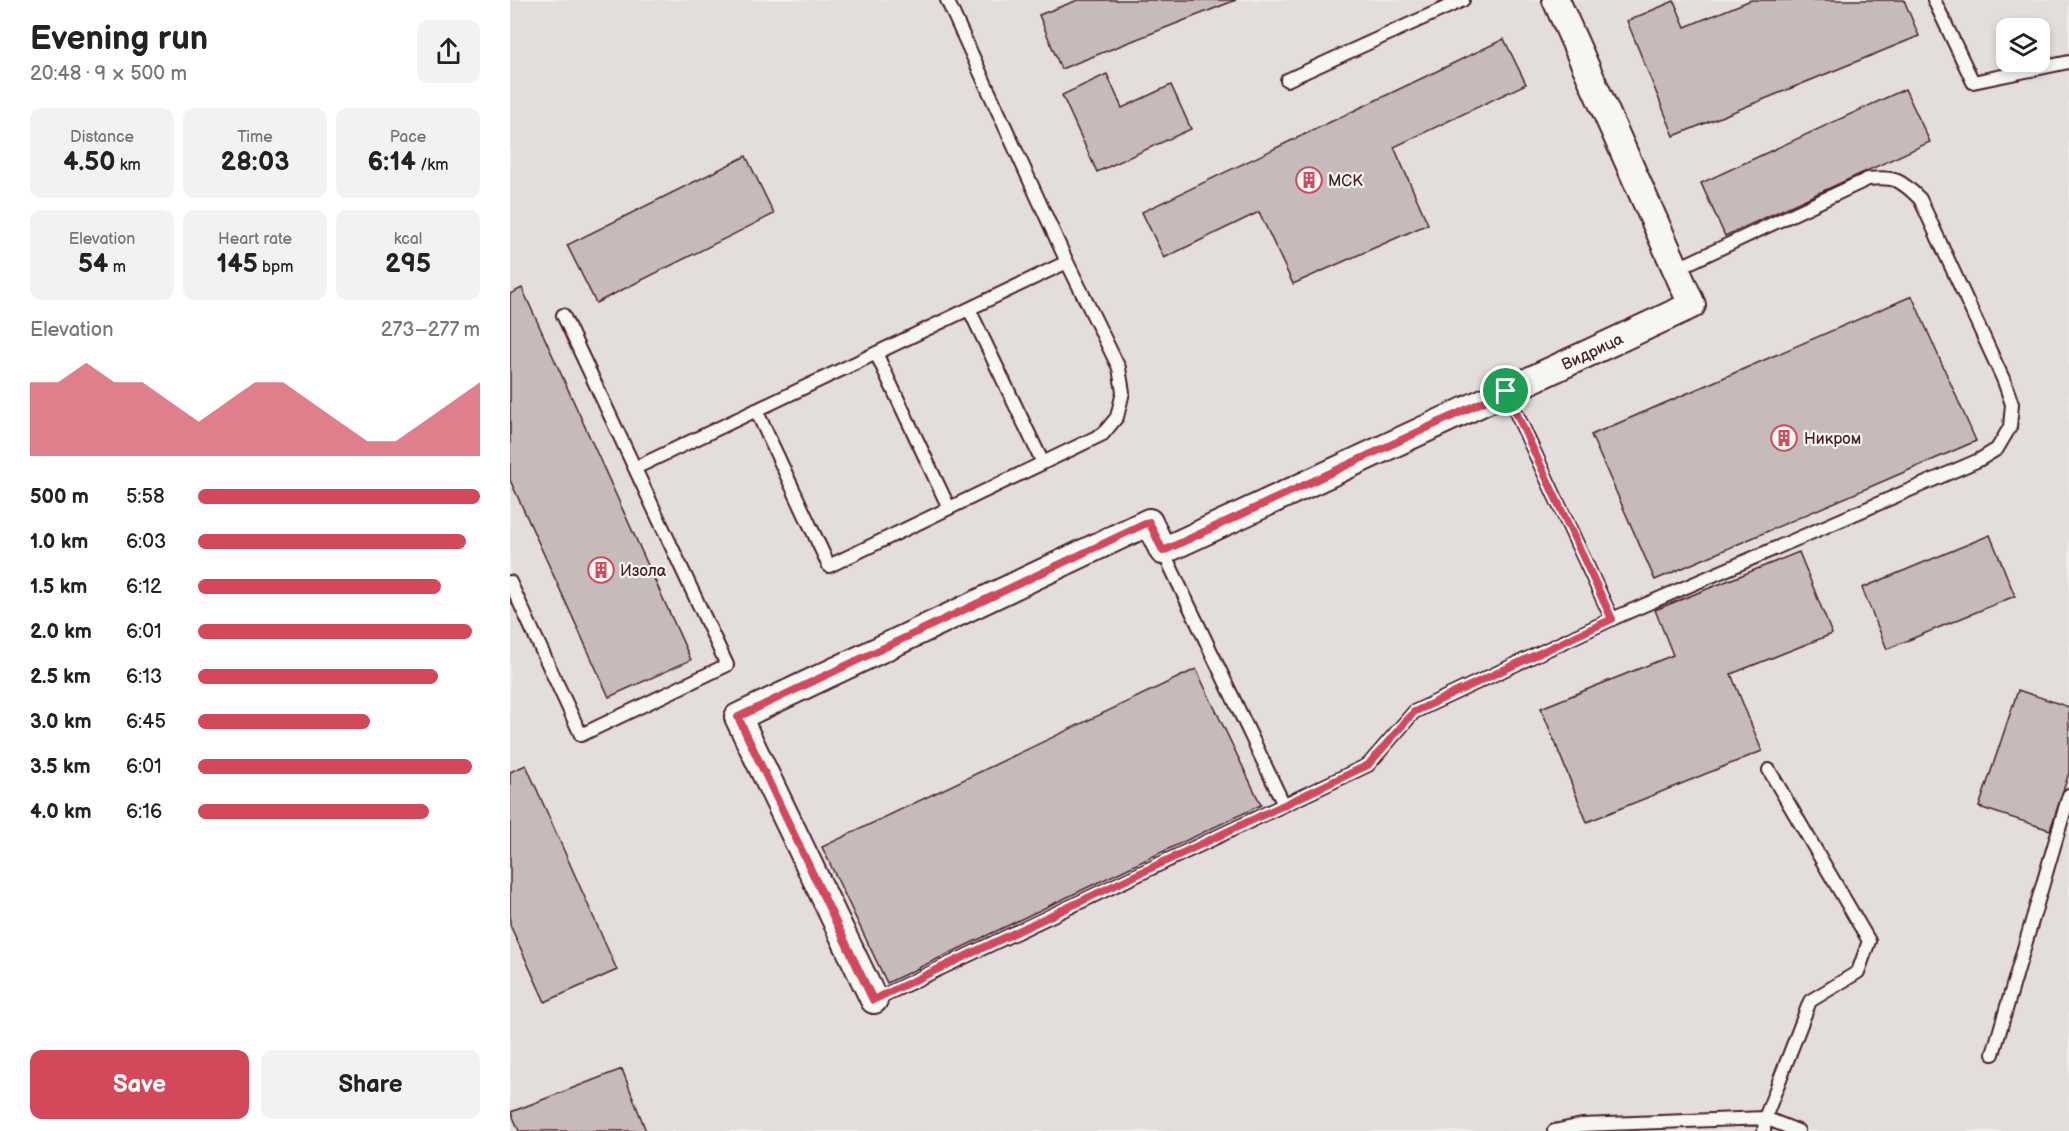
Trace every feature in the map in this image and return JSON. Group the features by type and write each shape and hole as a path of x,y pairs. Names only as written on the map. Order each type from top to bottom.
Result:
{"street":[{"name":"Видрица","path":"1163,551 1692,305 1556,0"},
{"path":"873,1000 738,717 1149,522 1163,551"}],"lane":[{"path":"756,410 829,566 1103,434 1117,417 1123,392 1119,368 1067,262 947,0"},
{"path":"1287,80 1463,0"},
{"path":"1934,0 1973,82 2069,63"},
{"path":"873,1000 1368,765 1414,712 1612,619 1979,460 1997,449 2010,428 2012,404 2004,381 1920,199 1904,184 1887,177 1868,179 1676,268"},
{"path":"635,468 1067,262"},
{"path":"969,309 1043,463"},
{"path":"510,582 581,735 727,665 563,315"},
{"path":"876,353 950,508"},
{"path":"1506,391 1612,619"},
{"path":"1163,551 1284,805"},
{"path":"1765,1125 1810,1000 1858,972 1869,941 1769,770"},
{"path":"1993,1054 2069,795"},
{"path":"1554,1131 1582,1125 1765,1125 1798,1131"}],"shaded area":[{"path":"510,0 2069,0 2069,1131 510,1131"}],"building":[{"path":"1078,0 1236,0 1061,69 1039,15"},
{"path":"1751,0 1904,0 1919,36 1674,136 1627,21 1674,1 1685,27"},
{"name":"МСК","path":"1504,39 1526,84 1394,147 1428,224 1293,284 1259,212 1164,258 1142,212"},
{"path":"1107,74 1122,108 1171,85 1191,129 1097,172 1062,95"},
{"path":"1905,89 1930,142 1725,236 1701,183"},
{"path":"746,156 774,214 596,303 567,245"},
{"name":"Изола","path":"522,288 691,660 609,697 510,480 510,294"},
{"name":"Никром","path":"1912,296 1976,441 1655,580 1591,435"},
{"path":"1990,535 2015,596 1887,649 1862,588"},
{"path":"1799,552 1832,634 1731,674 1762,751 1587,822 1541,708 1673,655 1655,610"},
{"path":"1196,669 1261,805 887,983 822,847"},
{"path":"2018,690 2069,707 2069,773 2050,830 1979,807"},
{"path":"526,765 617,970 545,1002 510,925 510,772"},
{"path":"622,1069 646,1131 519,1131 511,1112"}],"place":[{"name":"МСК","path":"1309,180"},
{"name":"Никром","path":"1784,438"},
{"name":"Изола","path":"601,570"}],"route":[{"path":"1506,391 1612,619 1414,712 1368,765 873,1000 738,717 1149,522 1163,551 1506,391"}]}
